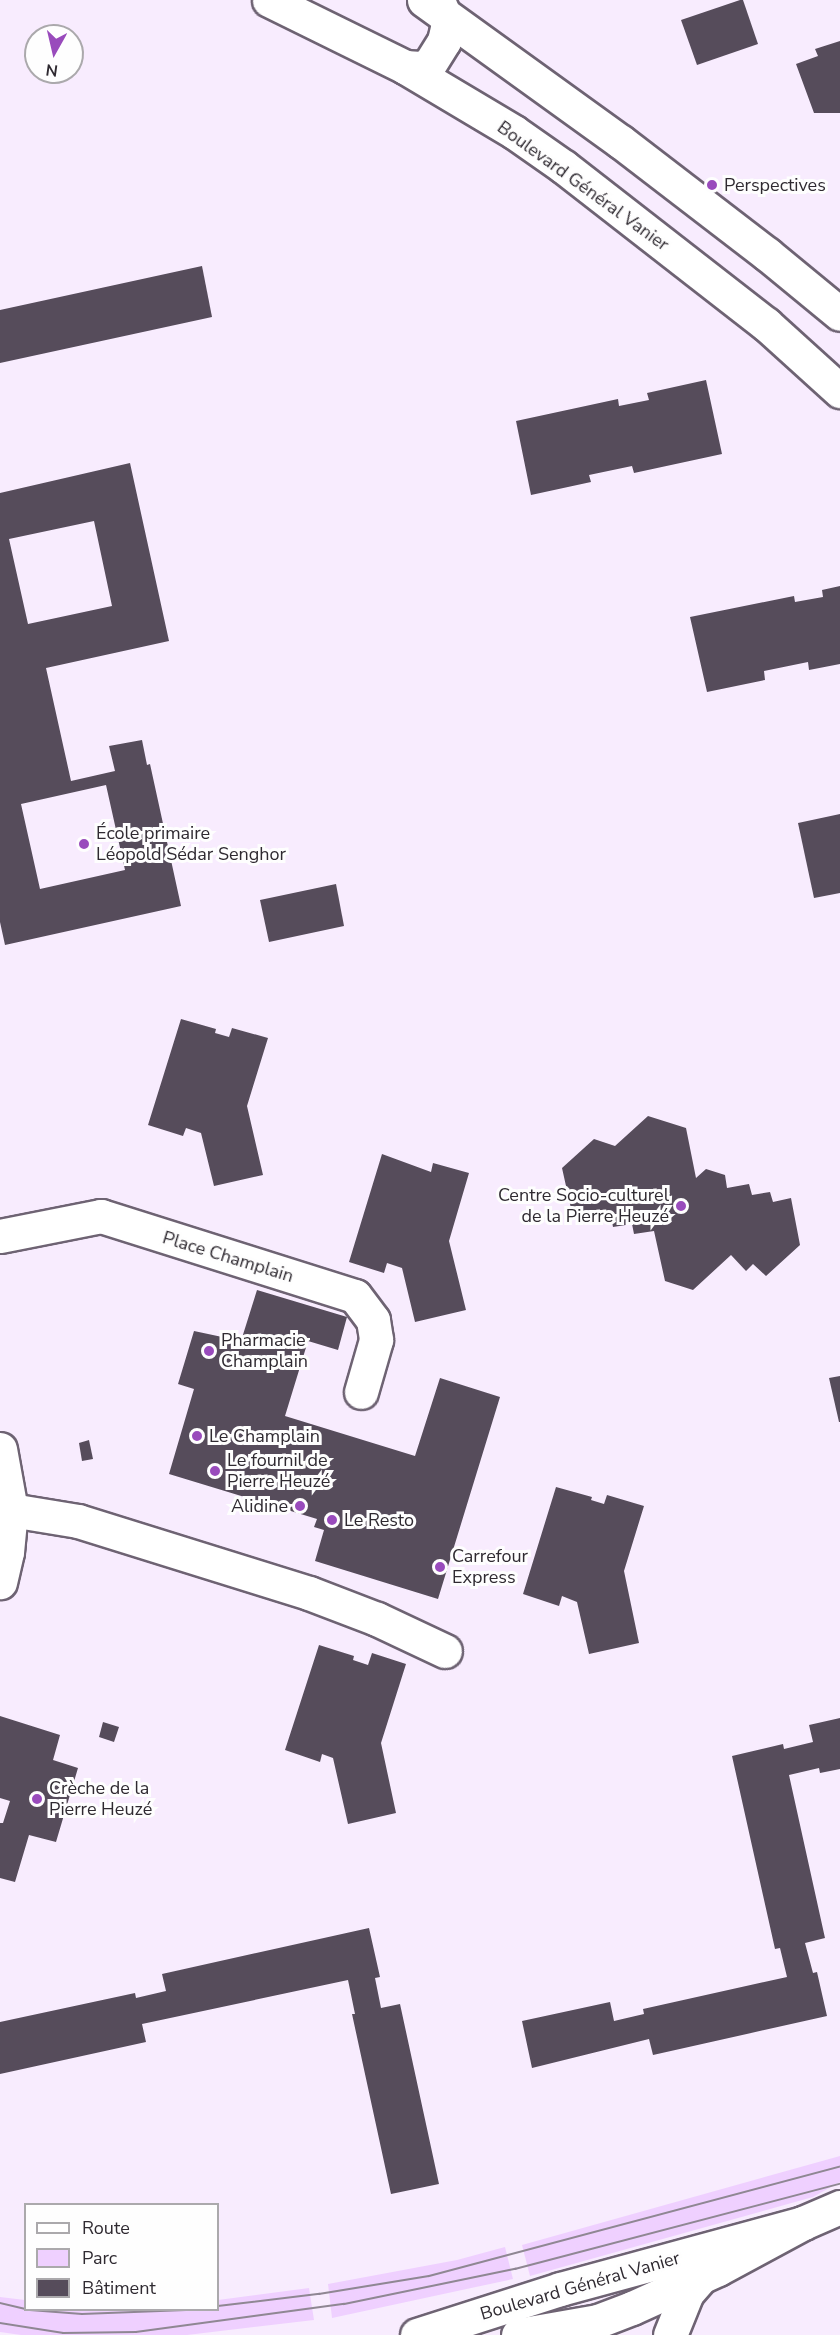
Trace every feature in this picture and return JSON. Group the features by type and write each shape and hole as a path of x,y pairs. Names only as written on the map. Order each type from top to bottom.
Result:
{"street":[{"name":"Boulevard Général Vanier","path":"269,0 405,67 482,112 564,167 766,324 840,392"},
{"path":"405,67 424,68 435,58 447,33 436,5"},
{"path":"436,5 703,204 840,314"},
{"name":"Place Champlain","path":"0,1236 101,1216 355,1296 372,1320 376,1340 361,1392"},
{"path":"0,1449 11,1510 7,1552 0,1582"},
{"path":"11,1510 78,1521 309,1593 377,1619 445,1650"},
{"name":"Boulevard Général Vanier","path":"519,2335 600,2323 705,2262 840,2207"},
{"name":"Boulevard Général Vanier","path":"417,2335 560,2289 705,2262"},
{"path":"669,2335 687,2294 705,2262"},
{"path":"560,2289 582,2296 600,2323"}],"green space":[{"path":"840,2156 840,2182 813,2197 530,2276 522,2245"},
{"path":"505,2247 513,2279 332,2318 328,2284 457,2260"},
{"path":"309,2288 314,2320 187,2335 21,2335 0,2332 0,2297 24,2300 24,2311 219,2311 219,2300"}],"building":[{"path":"743,0 758,44 697,65 681,20"},
{"path":"840,41 840,113 814,113 796,64 818,56 815,49"},
{"path":"202,266 212,317 0,363 0,310"},
{"path":"706,380 722,454 634,473 632,466 589,475 591,482 531,495 516,421 618,399 619,406 649,400 647,393"},
{"path":"130,463 169,641 46,668 71,781 115,771 109,746 142,740 147,765 150,764 181,906 5,945 0,922 0,493","holes":["94,521 112,606 28,624 9,539","106,785 125,870 40,889 21,804"]},
{"path":"840,586 840,664 809,670 808,662 764,671 765,680 707,692 690,617 794,596 795,602 823,597 822,590"},
{"path":"840,814 840,893 814,898 798,823"},
{"path":"336,884 344,926 269,942 260,900"},
{"path":"181,1019 216,1029 215,1033 229,1037 232,1028 268,1038 247,1106 263,1175 214,1186 201,1133 186,1128 183,1136 148,1125"},
{"name":"Centre Socio-culturel de la Pierre Heuzé","path":"648,1116 686,1128 696,1178 706,1169 725,1175 727,1188 749,1184 752,1195 770,1192 773,1202 791,1198 800,1245 766,1276 753,1264 746,1271 731,1255 693,1290 665,1281 654,1231 634,1234 632,1224 613,1227 611,1217 593,1220 590,1210 572,1213 562,1168 594,1139 615,1146"},
{"path":"382,1154 431,1172 433,1163 469,1173 449,1241 466,1310 415,1322 402,1268 387,1263 384,1273 349,1262"},
{"path":"257,1290 347,1317 338,1350 308,1341 285,1416 415,1456 440,1378 500,1397 438,1599 315,1561 324,1530 314,1527 317,1519 169,1474 194,1389 178,1384 194,1331 241,1341"},
{"path":"840,1376 840,1422 839,1422 829,1378"},
{"path":"89,1440 93,1459 82,1461 79,1443"},
{"path":"556,1487 592,1497 591,1500 604,1504 607,1495 644,1506 624,1571 639,1643 589,1654 577,1602 562,1596 559,1606 523,1594"},
{"path":"319,1645 354,1656 353,1660 368,1665 372,1653 406,1664 381,1743 396,1813 348,1824 333,1758 322,1754 320,1762 285,1750"},
{"name":"Crèche de la Pierre Heuzé","path":"0,1716 60,1735 53,1760 78,1768 56,1842 29,1835 15,1882 0,1878 0,1823 3,1823 10,1801 0,1798"},
{"path":"840,1718 840,1769 820,1773 819,1768 789,1775 825,1938 805,1943 813,1973 817,1972 827,2016 653,2055 649,2039 532,2068 522,2021 610,2002 614,2021 644,2014 643,2009 787,1977 780,1948 775,1949 732,1756 783,1744 784,1749 813,1742 809,1725"},
{"path":"103,1722 119,1727 114,1742 99,1737"},
{"path":"369,1928 380,1977 375,1978 381,2008 400,2004 439,2184 391,2194 352,2014 355,2014 348,1980 142,2024 146,2042 0,2074 0,2022 135,1993 136,1998 166,1991 162,1974"}],"tram line":[{"path":"219,2306 319,2294 429,2276 840,2167"},
{"path":"0,2323 63,2333 136,2332 344,2304 515,2269 840,2184"},
{"path":"0,2303 24,2309"},
{"path":"43,2311 82,2314 160,2311"}],"place":[{"name":"Perspectives","path":"712,185"},
{"name":"École primaire Léopold Sédar Senghor","path":"84,844"},
{"name":"Centre Socio-culturel de la Pierre Heuzé","path":"681,1206"},
{"name":"Pharmacie Champlain","path":"209,1351"},
{"name":"Le Champlain","path":"197,1436"},
{"name":"Le fournil de Pierre Heuzé","path":"215,1471"},
{"name":"Alidine","path":"300,1506"},
{"name":"Le Resto","path":"332,1520"},
{"name":"Carrefour Express","path":"440,1567"},
{"name":"Crèche de la Pierre Heuzé","path":"37,1799"}]}
